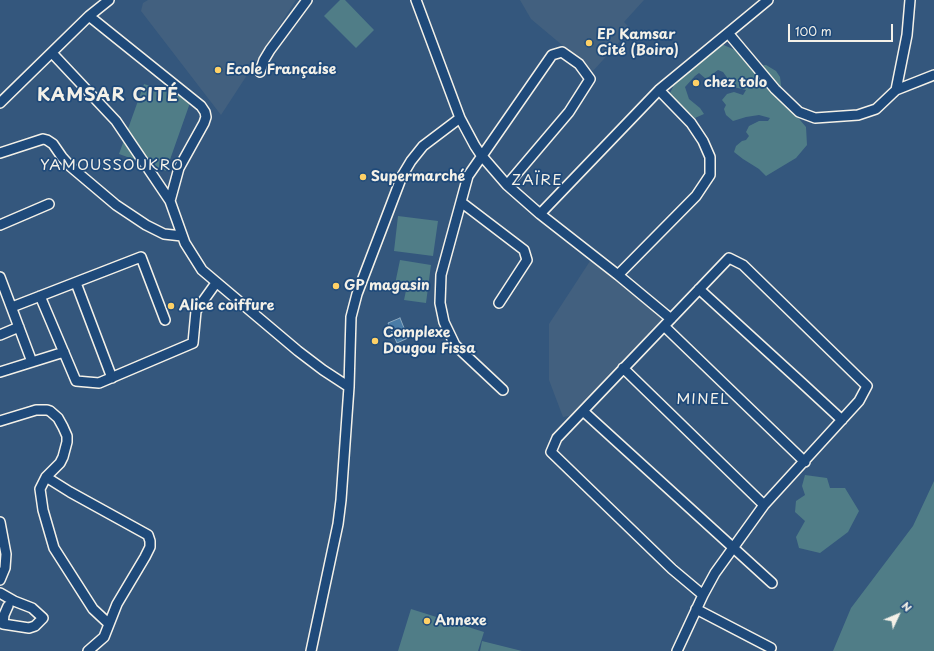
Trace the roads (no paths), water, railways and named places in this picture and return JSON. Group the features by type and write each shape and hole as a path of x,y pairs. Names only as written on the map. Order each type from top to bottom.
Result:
{"street":[{"path":"0,103 89,16 108,0"},
{"path":"260,72 264,60 270,50 307,0"},
{"path":"416,0 460,118 481,155 507,185 540,214 671,319"},
{"path":"540,214 659,90 768,0"},
{"path":"896,90 907,34 910,0"},
{"path":"89,16 201,106 205,112 206,117 204,123 179,168 170,201"},
{"path":"728,33 775,89 799,112 815,118 858,115 876,109 896,90 934,75"},
{"path":"503,390 454,345 444,322 440,303 441,275 468,176 481,155 552,55 562,52 579,64 590,79 569,112 507,185"},
{"path":"52,53 116,121 170,201 184,243 202,270 298,351 322,370 349,387"},
{"path":"618,275 696,196 710,175 710,157 704,141 691,123 659,90"},
{"path":"311,651 339,516 349,387 351,317 357,294 402,176 411,161 423,146 460,118"},
{"path":"0,153 43,139 48,140 53,144 71,167 116,205 146,225 164,234 182,236"},
{"path":"461,202 524,250 527,260 499,303"},
{"path":"0,225 49,204"},
{"path":"12,307 141,257 165,320"},
{"path":"677,651 702,595 733,548 764,505 859,402 867,386 743,265 729,258 557,438 551,452 672,569 702,595"},
{"path":"0,277 32,362"},
{"path":"76,282 112,378"},
{"path":"40,296 76,380 99,383 193,343 196,311 216,283"},
{"path":"699,289 842,420"},
{"path":"664,326 805,462"},
{"path":"0,335 19,327"},
{"path":"0,372 64,352"},
{"path":"623,368 764,505"},
{"path":"0,421 41,410 50,411 58,418 67,436 67,442 60,463 46,477 40,489 41,500 54,548 93,609 108,623"},
{"path":"583,411 772,583"},
{"path":"46,477 149,537 150,547 117,604 108,623 104,637 88,651"},
{"path":"0,522 6,554 5,568 0,580"},
{"path":"0,593 14,601 32,608 43,618 35,626 28,628 3,624 4,615 8,606"},
{"path":"696,609 771,648"}],"place":[{"name":"EP Kamsar Cité (Boiro)","path":"589,43"},
{"name":"Ecole Française","path":"218,70"},
{"name":"chez tolo","path":"696,83"},
{"name":"Supermarché","path":"363,177"},
{"name":"GP magasin","path":"336,286"},
{"name":"Alice coiffure","path":"171,306"},
{"name":"Complexe Dougou Fissa","path":"375,341"},
{"name":"Annexe","path":"427,621"}],"district":[{"name":"KAMSAR CITÉ","path":"108,96"},
{"name":"YAMOUSSOUKRO","path":"112,166"},
{"name":"ZAÏRE","path":"537,181"},
{"name":"MINEL","path":"703,400"}]}
